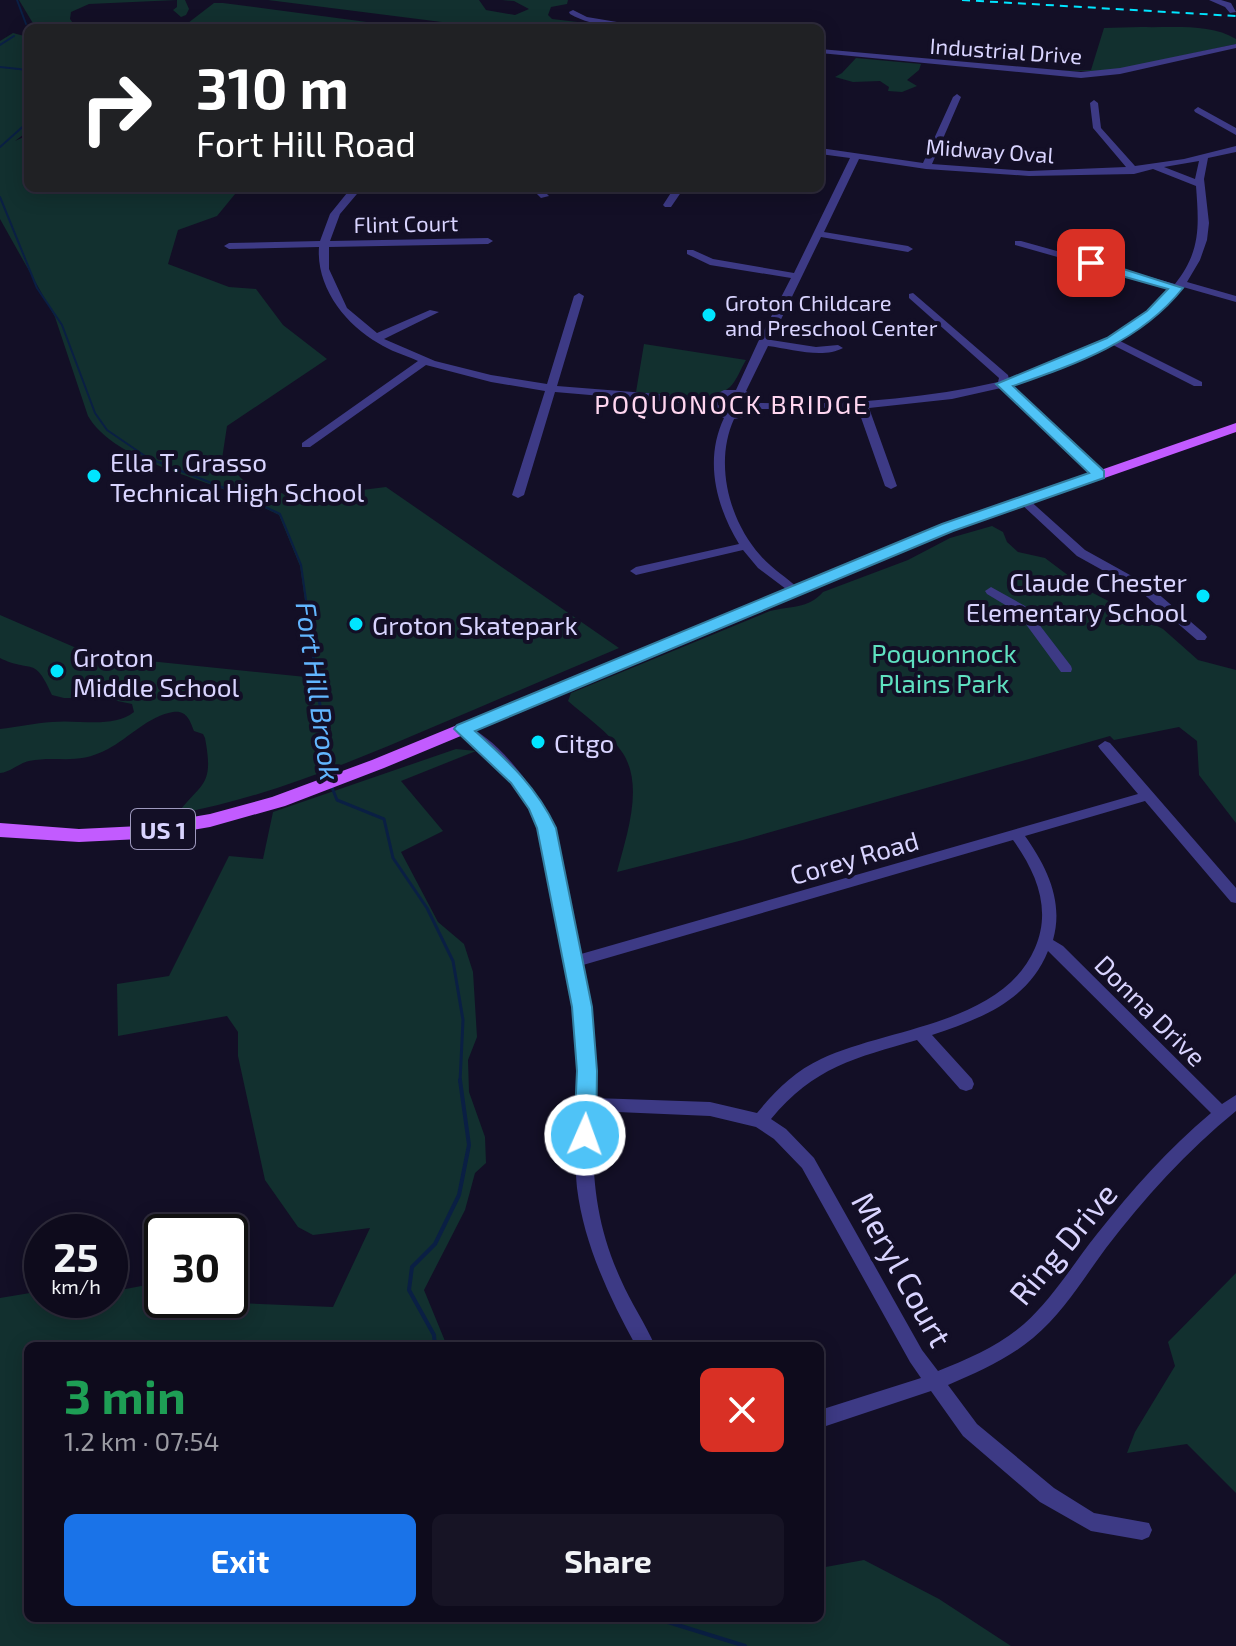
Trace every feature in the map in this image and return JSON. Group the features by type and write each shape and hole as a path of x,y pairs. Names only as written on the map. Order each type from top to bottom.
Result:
{"main road":[{"name":"US 1","path":"0,830 77,835 154,831 240,813 342,779 789,593 1023,500 1235,428"}],"street":[{"path":"1213,0 1230,6 1235,16"},
{"path":"573,12 585,19 621,24"},
{"name":"Industrial Drive","path":"824,51 1081,75 1120,71 1236,46"},
{"path":"926,166 957,97"},
{"path":"1094,103 1097,128 1134,171"},
{"path":"1198,110 1236,132"},
{"name":"Midway Oval","path":"824,152 1022,176 1134,171 1204,159 1236,149"},
{"path":"740,393 856,156"},
{"path":"712,402 717,412 730,416 747,414 755,406 862,405 910,401 1003,384 1072,360 1112,341 1152,314 1191,270 1201,247 1205,207 1200,184 1204,159"},
{"name":"Midway Oval","path":"1157,168 1200,184"},
{"path":"353,192 337,211 324,245 323,266 333,296 344,312 376,337 425,361 480,378 551,388 712,402 722,393 740,393 752,398 755,406"},
{"path":"540,192 544,196"},
{"path":"668,205 676,192"},
{"path":"818,234 908,249"},
{"name":"Flint Court","path":"229,246 488,241"},
{"path":"1018,243 1236,299"},
{"path":"690,252 710,262 797,276"},
{"path":"518,495 579,296"},
{"path":"913,296 1004,377 1003,384"},
{"path":"376,337 434,312"},
{"path":"1112,341 1198,384"},
{"path":"763,342 816,350 838,348"},
{"path":"306,445 425,361"},
{"path":"1003,384 1099,475"},
{"path":"862,405 891,486"},
{"path":"730,416 724,425 719,452 727,505 745,546 768,572 768,578 789,593"},
{"path":"1023,500 1081,553 1144,588 1201,637"},
{"path":"636,571 745,546"},
{"path":"991,591 1021,609 1066,669"},
{"path":"463,729 512,772 541,813 553,854 585,1036 584,1165 597,1236 610,1278 644,1342"},
{"path":"1105,746 1236,898"},
{"name":"Corey Road","path":"574,962 1147,796"},
{"path":"760,1121 777,1099 803,1077 828,1062 984,1009 1005,996 1032,970 1046,943 1050,922 1048,893 1040,869 1017,835"},
{"name":"Donna Drive","path":"1046,943 1058,950 1229,1107"},
{"path":"920,1032 966,1084"},
{"name":"Meryl Court","path":"586,1104 710,1109 760,1121 780,1134 808,1163 931,1380 970,1430 1047,1495 1091,1522 1142,1530"},
{"name":"Ring Drive","path":"824,1418 976,1364 1014,1342 1049,1312 1112,1227 1174,1158 1229,1107"}],"green space":[{"path":"19,0 177,0 89,4 71,12 70,19 74,24 33,24"},
{"path":"177,0 185,0 189,9 186,15 181,17 173,10 177,7"},
{"path":"268,0 479,0 486,10 515,15 529,9 514,1 502,0 568,0 567,4 551,7 548,15 552,19 595,24 457,24"},
{"path":"214,3 223,3 382,24 188,24"},
{"path":"1190,27 1214,31 1236,39 1236,44 1111,71 1058,71 1091,70 1104,28"},
{"path":"13,33 24,36 24,134 15,141 24,137 24,192 237,192 217,216 178,230 168,264 229,287 256,289 283,325 327,359 227,426 222,459 249,486 312,500 358,486 362,490 386,487 619,648 339,766 243,798 177,814 204,782 208,765 203,734 194,731 182,713 173,712 155,718 97,754 77,759 29,761 0,773 0,729 52,722 106,722 134,712 132,704 103,698 52,695 36,669 0,658 0,615 74,647 110,657 316,678 300,566 279,515 132,453 114,443 88,416 55,317 0,219 0,41"},
{"path":"856,58 921,64 919,70 907,80 917,86 902,92 888,91 889,87 880,81 853,82 835,77"},
{"path":"644,344 746,360 730,387 721,393 684,397 636,392"},
{"name":"Poquonnock Plains Park","path":"992,526 1003,532 1007,542 1018,552 1045,558 1089,591 1163,629 1198,660 1236,670 1236,823 1199,775 1197,741 1179,727 1114,740 1110,736 743,840 617,872 632,811 629,765 610,738 568,701 571,693 770,611 805,604 823,592 908,560 950,538"},
{"path":"456,749 476,751 401,781 443,831 401,852 438,922 464,944 473,972 477,1037 468,1060 469,1092 485,1137 486,1163 475,1173 465,1210 424,1290 445,1342 24,1342 24,1622 824,1622 824,1567 864,1560 939,1599 1011,1646 0,1646 0,1298 24,1294 24,1318 128,1318 128,1289 144,1285 144,1318 248,1318 248,1304 333,1307 370,1228 313,1235 298,1227 265,1180 238,1056 238,1032 227,1016 118,1036 117,984 169,976 229,856 263,859 273,812"},
{"path":"1236,1273 1236,1493 1187,1444 1127,1453 1135,1432 1175,1366 1168,1342"}],"waterway":[{"name":"Fort Hill Brook","path":"17,0 26,24"},
{"name":"Fort Hill Brook","path":"0,45 14,36"},
{"name":"Fort Hill Brook","path":"0,67 24,70"},
{"name":"Fort Hill Brook","path":"0,147 24,126"},
{"name":"Fort Hill Brook","path":"0,197 37,288 62,325 95,413 107,430 148,458 232,491 280,514 301,565 311,635"},
{"name":"Fort Hill Brook","path":"310,633 330,778"},
{"name":"Fort Hill Brook","path":"331,785 337,800 384,819 393,858 427,908 453,961 463,1020 460,1081"},
{"name":"Fort Hill Brook","path":"435,1342 434,1335 409,1290 412,1267 435,1244 459,1195 469,1145 460,1081"},
{"name":"Fort Hill Brook","path":"668,1622 745,1646"}],"railway":[{"path":"962,0 1236,16"}],"place":[{"name":"Groton Childcare and Preschool Center","path":"709,315"},
{"name":"Ella T. Grasso Technical High School","path":"94,476"},
{"name":"Claude Chester Elementary School","path":"1203,596"},
{"name":"Groton Skatepark","path":"356,624"},
{"name":"Groton Middle School","path":"57,671"},
{"name":"Citgo","path":"538,742"}],"district":[{"name":"POQUONOCK BRIDGE","path":"732,403"}],"route":[{"path":"585,1135 587,1071 582,1007 547,828 541,813 512,772 463,729 948,528 1099,475 1003,384 1065,363 1112,341 1152,314 1177,288 1091,263"}]}
